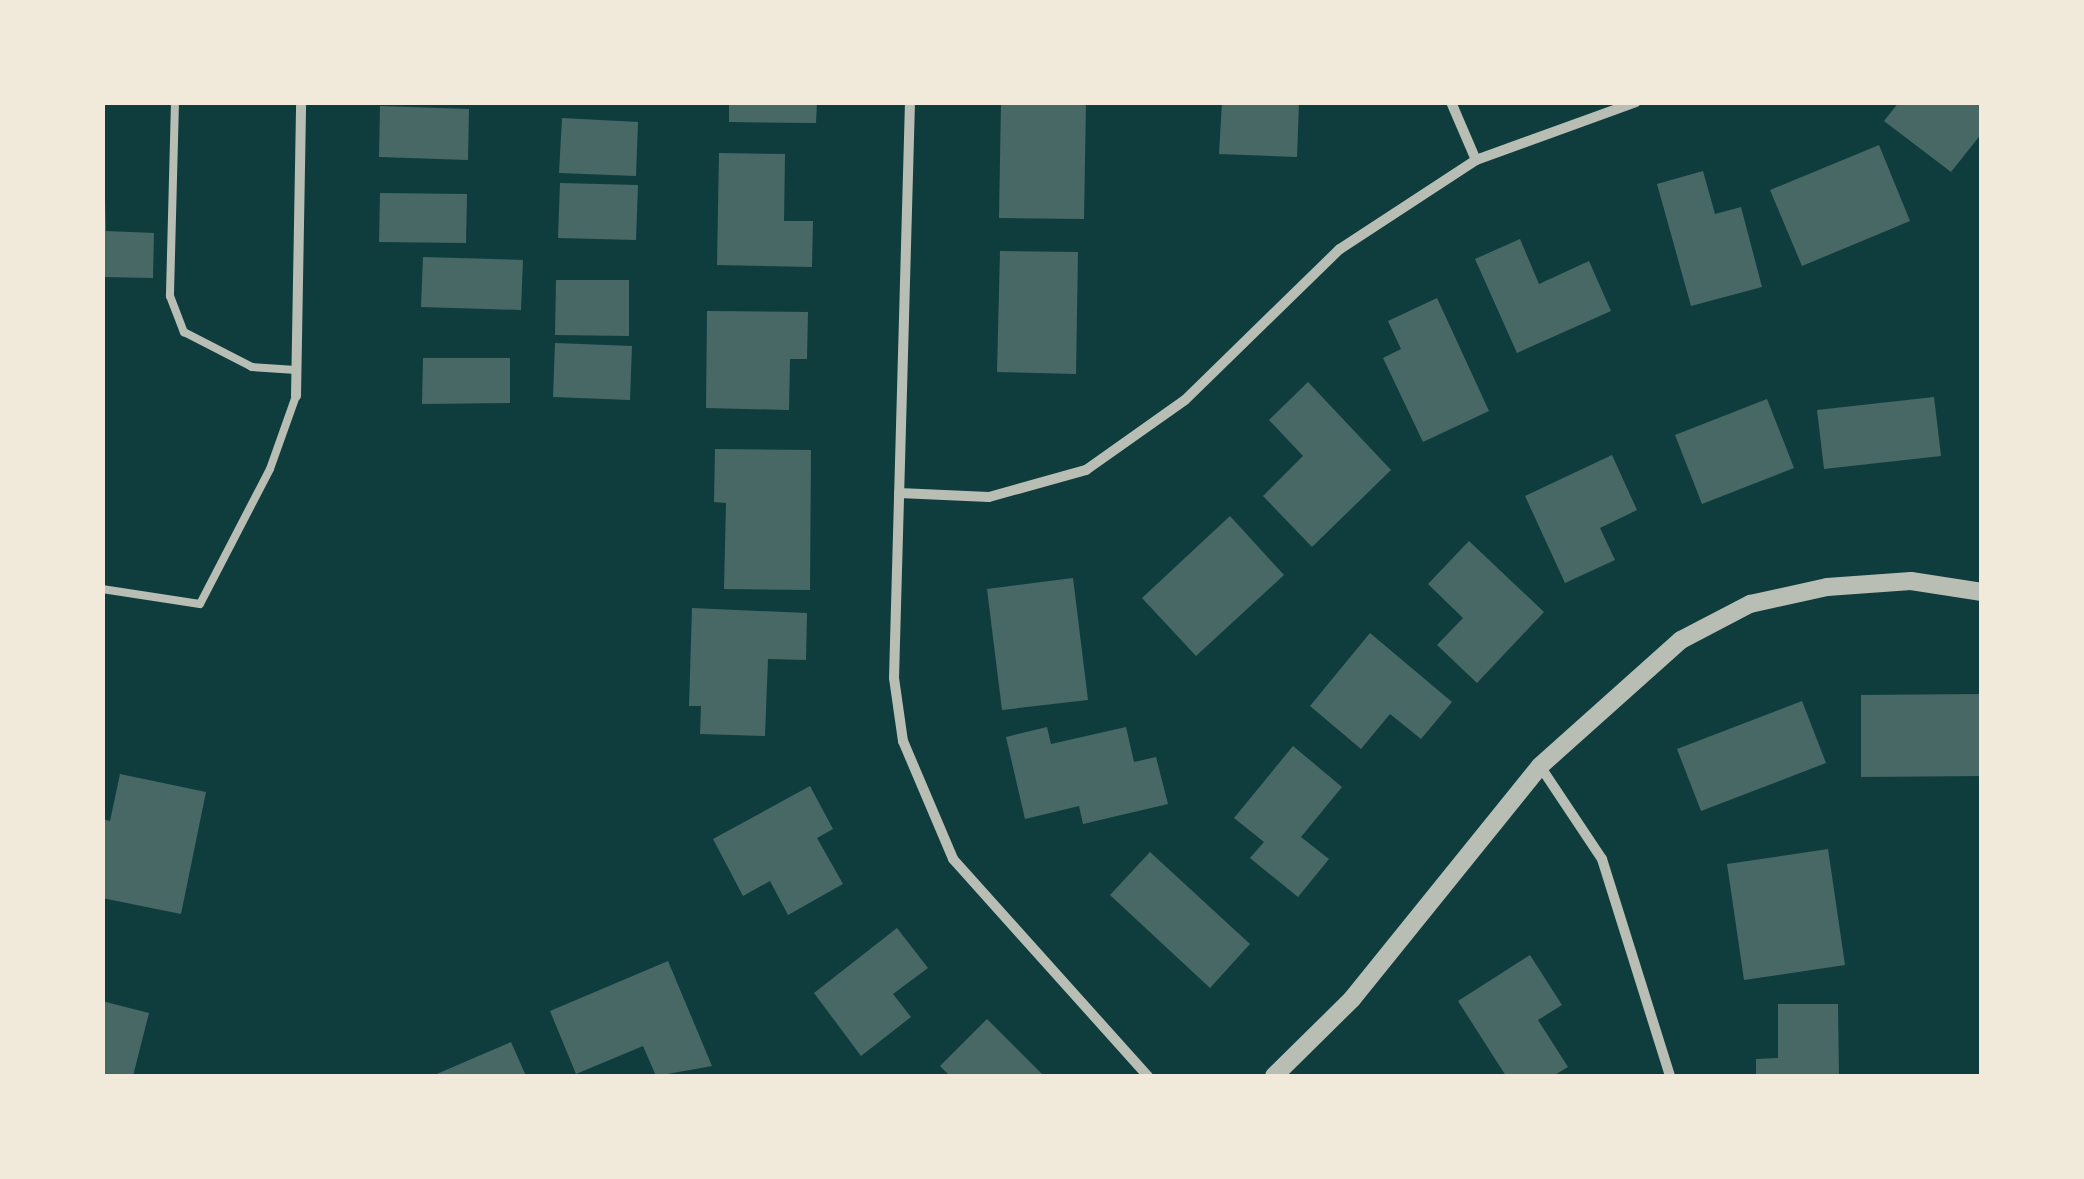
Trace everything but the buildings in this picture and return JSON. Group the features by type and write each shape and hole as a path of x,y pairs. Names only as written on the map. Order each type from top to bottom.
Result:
{"street":[{"path":"296,396 301,102"},
{"path":"910,102 894,678 922,802 974,884 1148,1076"},
{"path":"1451,102 1476,160"},
{"path":"899,494 990,496 1086,470 1185,400 1340,249 1476,160 1636,102"},
{"path":"1274,1076 1352,999 1540,766 1681,640 1750,604 1912,581 1982,592"},
{"path":"1540,766 1602,860 1670,1076"}],"lane":[{"path":"175,102 170,296 184,332 252,367 296,370"},
{"path":"102,588 200,604 270,469 296,396"}]}
